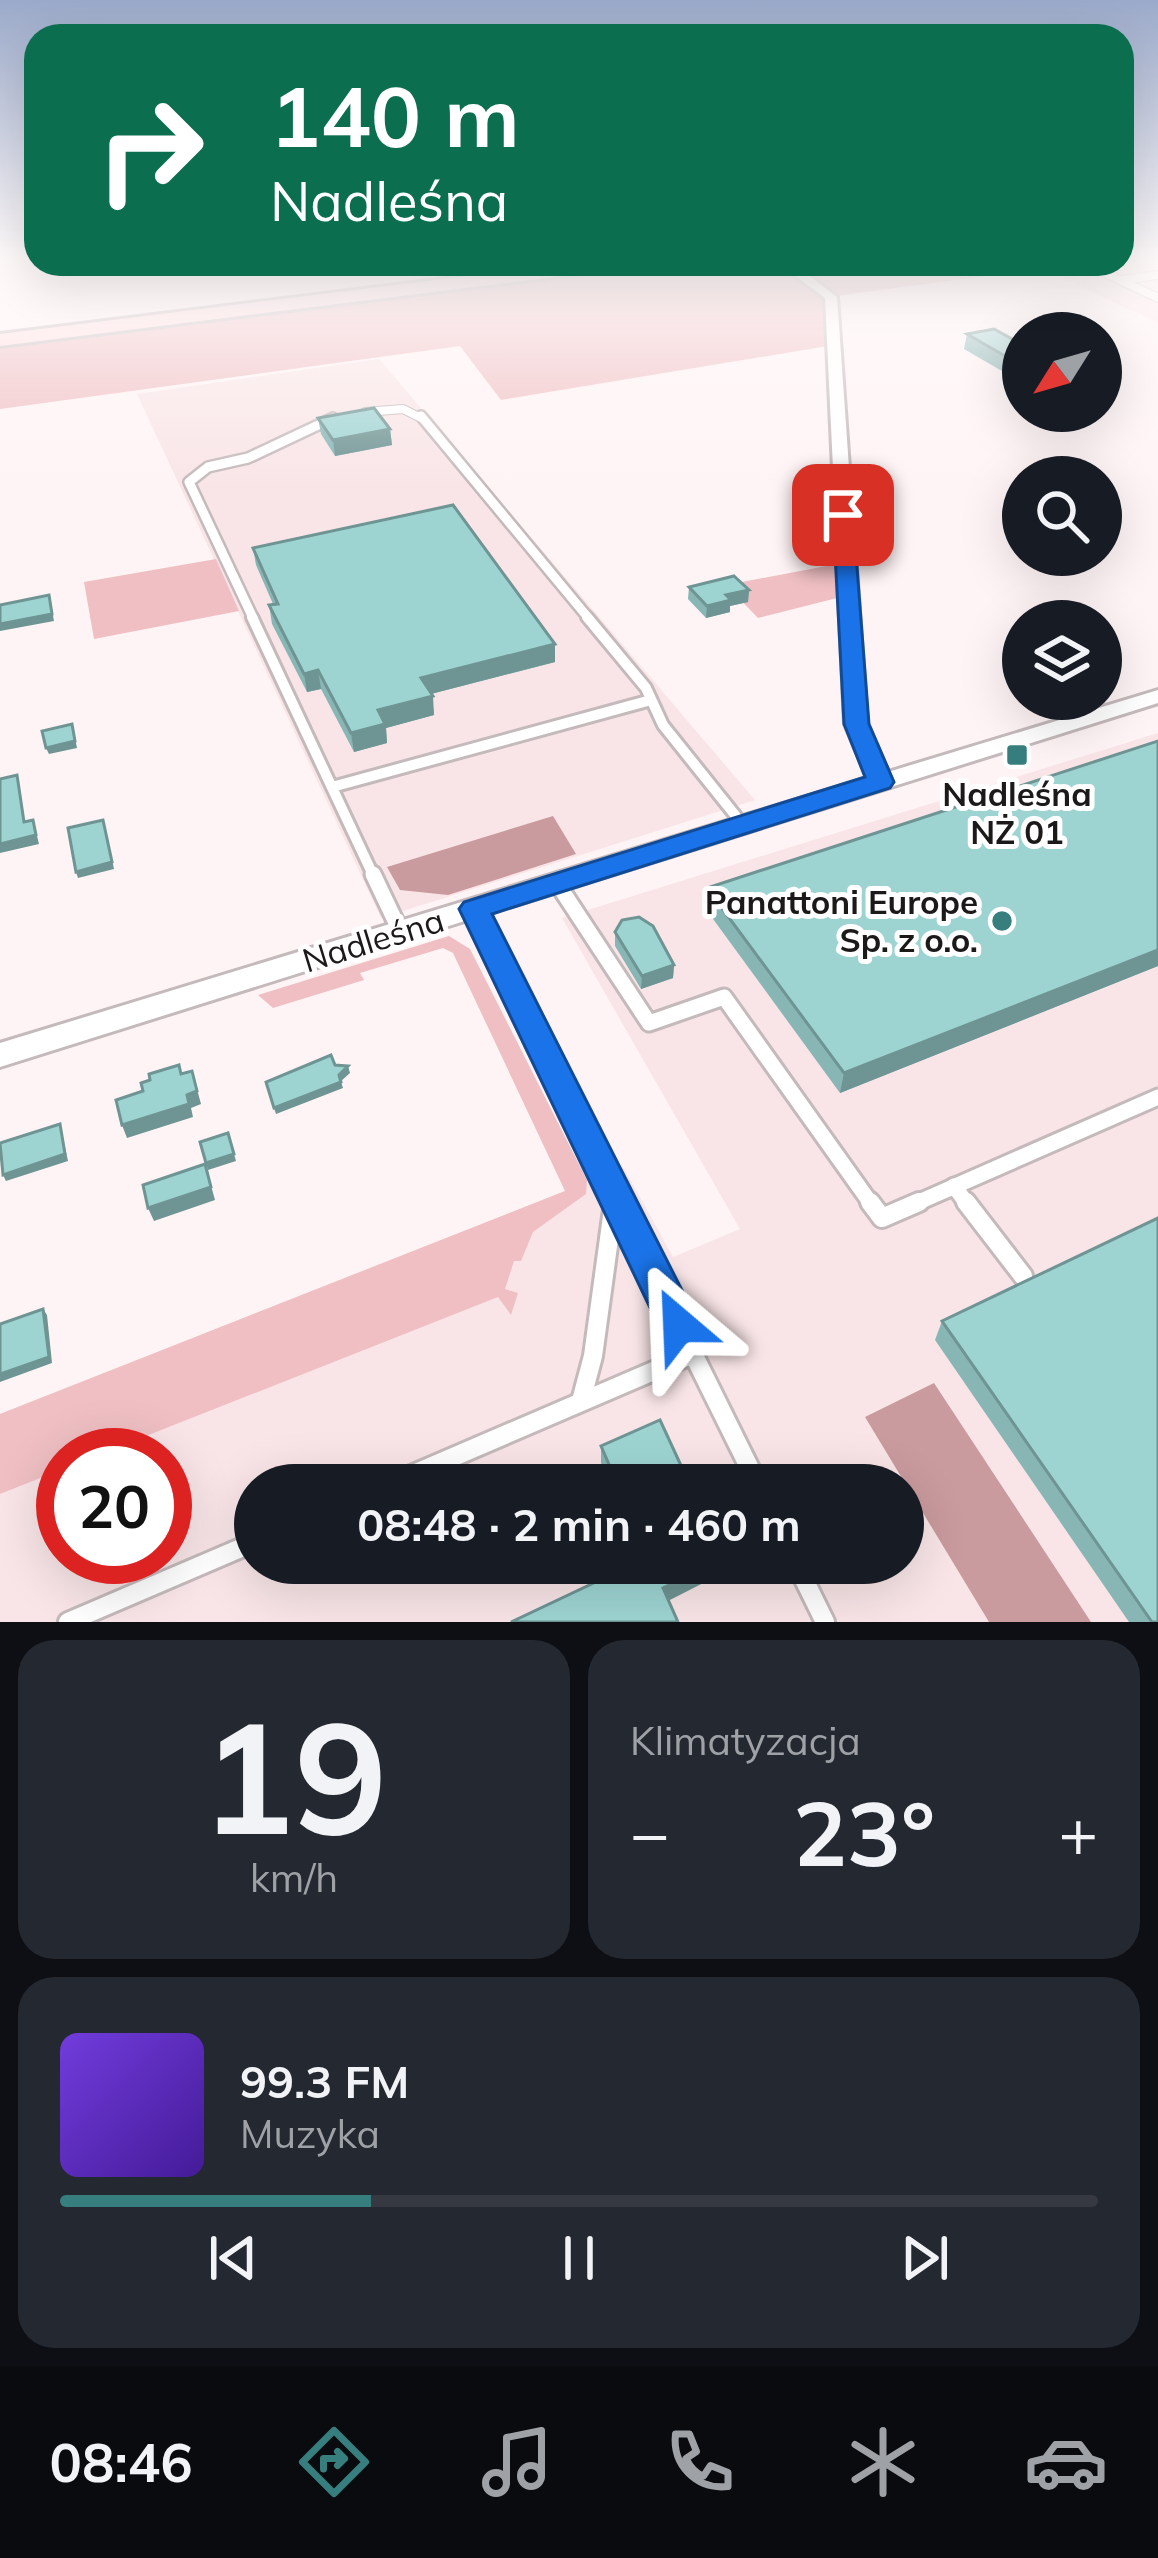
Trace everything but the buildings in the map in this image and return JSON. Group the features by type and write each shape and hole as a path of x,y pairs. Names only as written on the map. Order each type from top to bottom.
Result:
{"main road":[{"path":"0,340 35,336"}],"street":[{"path":"833,336 856,724 880,782"},
{"name":"Nadleśna","path":"0,1055 1158,696"}],"lane":[{"path":"400,931 188,482 199,470 250,457 304,424 392,409 420,415 652,700 663,724 743,825"},
{"path":"332,787 652,700"},
{"path":"557,883 649,1024 724,997 883,1218 1158,1097"},
{"path":"474,909 748,1464"},
{"path":"954,1186 1023,1276"},
{"path":"580,1402 595,1344 615,1196"},
{"path":"437,1464 693,1354"},
{"path":"68,1622 234,1551"},
{"path":"806,1584 825,1622"}],"shaded area":[{"path":"97,336 828,336 828,346 501,400 460,346 0,409 0,348"},
{"path":"379,359 755,800 381,918 137,394"},
{"path":"216,559 239,611 94,639 84,582"},
{"path":"837,564 841,597 758,618 726,585"},
{"path":"1158,733 1158,1622 0,1622 0,1414 624,1168 673,1257 740,1229 562,918"},
{"path":"553,816 576,854 448,895 400,890 387,867"},
{"path":"449,936 470,949 587,1180 586,1194 533,1232 521,1261 514,1261 505,1289 518,1293 511,1315 498,1297 166,1428 36,1428 36,1480 0,1494 0,1414 565,1191 453,953 443,948 360,973 364,980 273,1008 258,995"},
{"path":"934,1383 1091,1622 989,1622 924,1515 924,1464 893,1464 865,1417"}],"place":[{"name":"Nadleśna NŻ 01","path":"1017,755"},
{"name":"Panattoni Europe Sp. z o.o.","path":"1002,921"}],"route":[{"path":"679,1325 474,909 880,782 856,724 843,515"}]}
